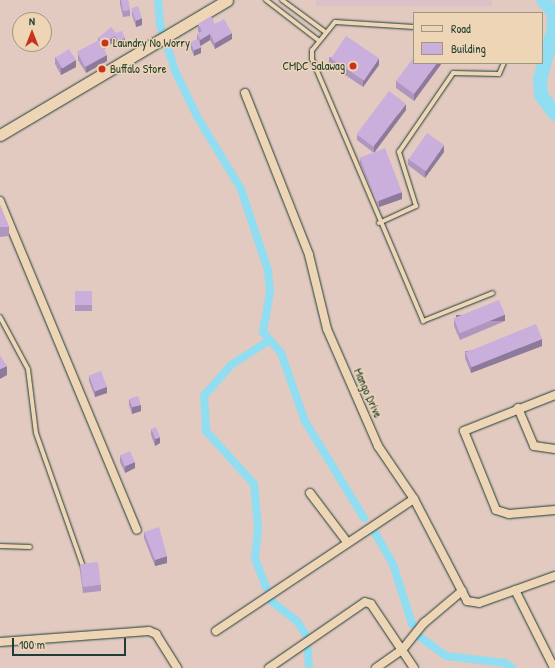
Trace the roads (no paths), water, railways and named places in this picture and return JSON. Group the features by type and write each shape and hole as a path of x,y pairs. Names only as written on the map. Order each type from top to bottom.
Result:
{"main road":[{"path":"0,135 174,33 226,0"}],"street":[{"name":"Mango Drive","path":"245,93 309,255 327,328 378,446 414,499 467,601 474,604 555,576"},
{"path":"0,201 138,530"},
{"path":"555,395 518,408 464,431 491,505 509,514 555,510"},
{"path":"518,408 534,446 555,449"},
{"path":"310,493 347,542"},
{"path":"216,632 347,542 414,499"},
{"path":"515,590 554,668"},
{"path":"376,668 402,650 424,623 462,591"},
{"path":"269,668 366,602 370,604 414,668"},
{"path":"0,642 149,631 156,634 177,668"}],"lane":[{"path":"266,0 318,40"},
{"path":"282,0 324,31"},
{"path":"413,27 334,22 324,31 312,50 312,59 378,223 423,321 493,293"},
{"path":"378,223 416,206 399,152 453,73 499,74 504,64"},
{"path":"0,317 28,369 36,433 84,569"},
{"path":"0,546 30,547"}],"waterway":[{"path":"158,0 160,25 176,73 198,118 241,189 268,270 270,292 263,332 281,353 305,421 364,518"},
{"path":"543,0 554,13 554,28 540,80 541,95 555,114"},
{"path":"266,587 255,558 258,527 254,484 206,431 204,396 231,365 270,340"},
{"path":"374,531 393,564 412,624"},
{"path":"271,601 297,621 305,634"},
{"path":"420,637 446,656 505,663 512,668"},
{"path":"308,650 309,668"}],"place":[{"name":"Laundry No Worry","path":"105,43"},
{"name":"CMDC Salawag","path":"353,66"},
{"name":"Buffalo Store","path":"102,69"}]}
